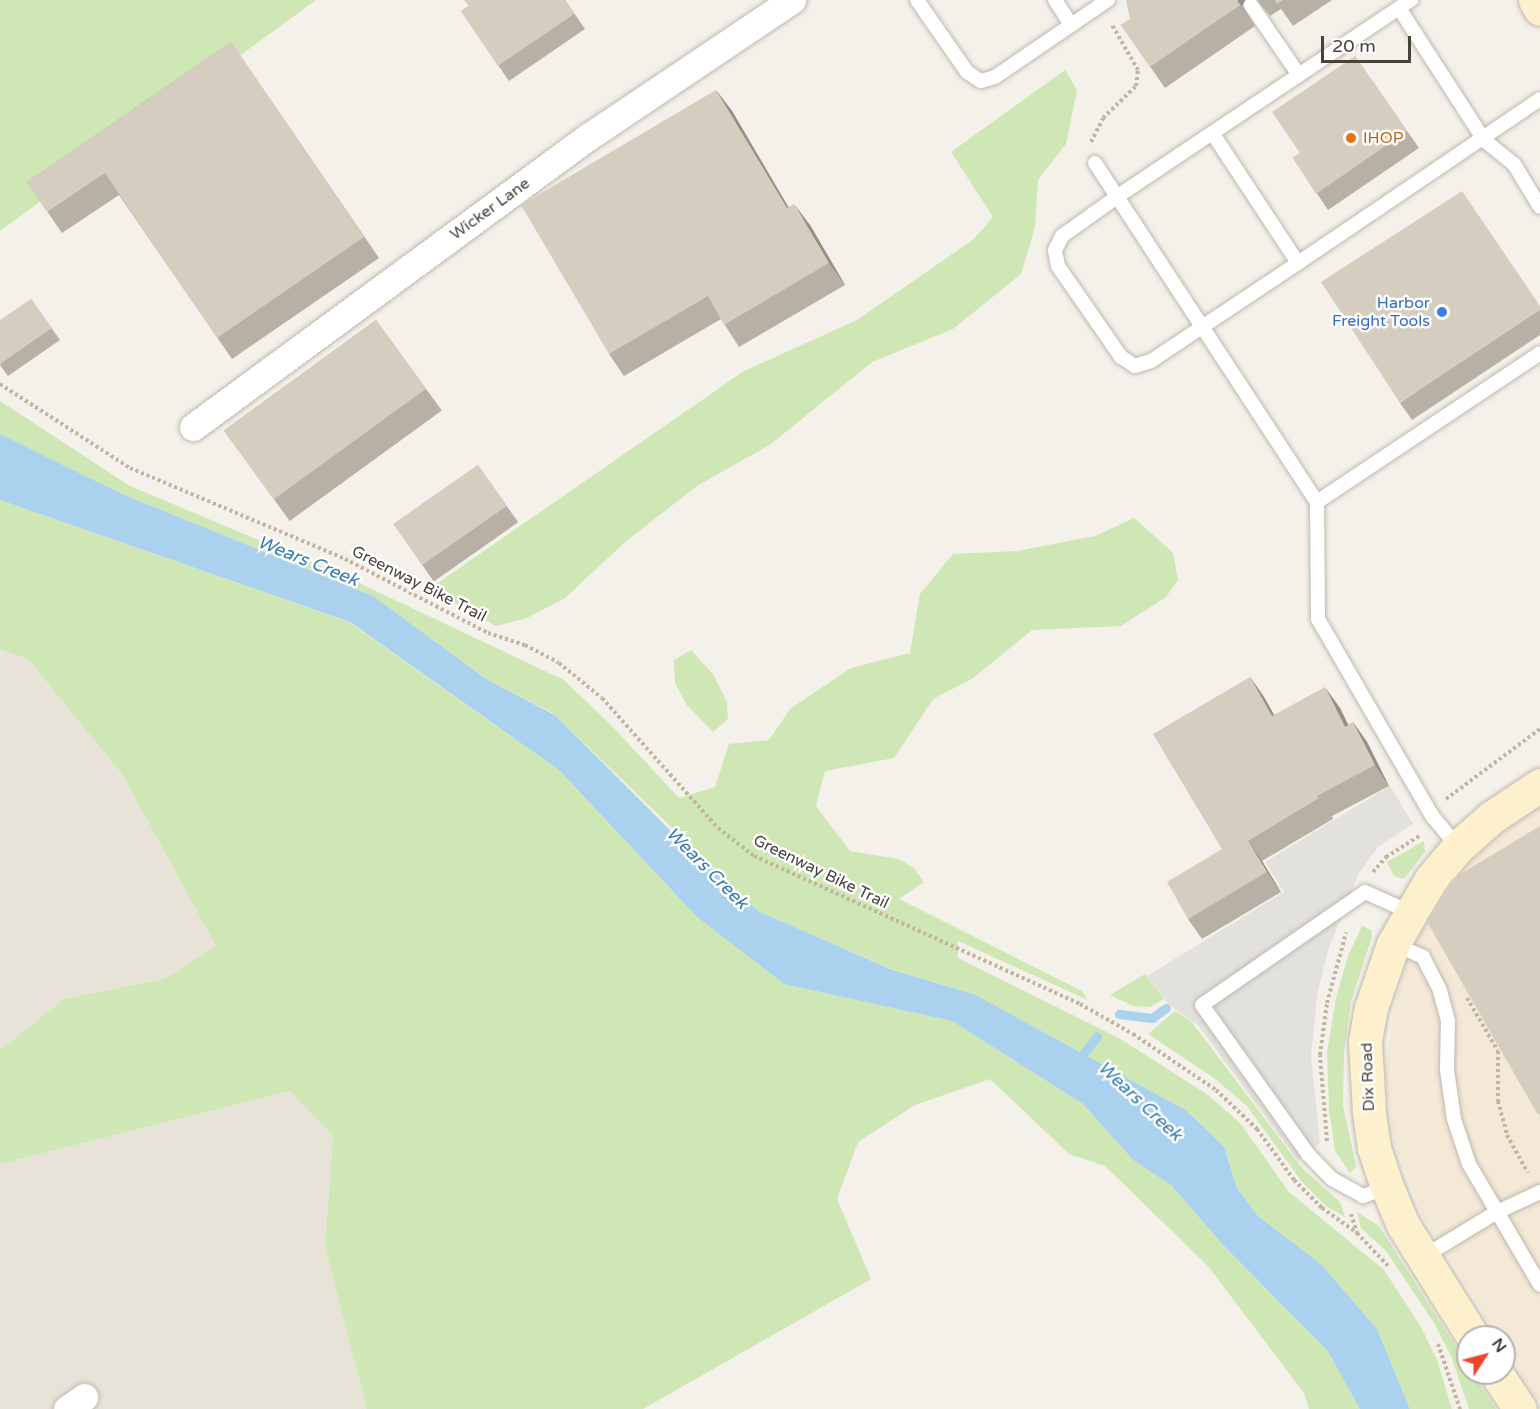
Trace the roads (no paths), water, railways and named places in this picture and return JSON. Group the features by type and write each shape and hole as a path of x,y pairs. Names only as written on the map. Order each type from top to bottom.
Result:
{"main road":[{"path":"1535,0 1540,9"},
{"name":"Dix Road","path":"1466,1325 1423,1257 1387,1187 1371,1130 1365,1041 1371,1008 1393,944 1410,912 1458,846 1492,817 1540,785"},
{"path":"1504,1385 1520,1409"}],"street":[{"name":"Wicker Lane","path":"193,427 588,137 792,0"}],"lane":[{"path":"1055,0 1071,25"},
{"path":"919,1 967,72 981,81 995,77 1104,3"},
{"path":"1540,99 1484,140 1205,326 1151,361 1135,366 1127,363 1058,266 1055,250 1062,236 1118,196 1214,134 1405,4 1484,140 1514,164 1540,207"},
{"path":"1251,5 1299,75"},
{"path":"1214,134 1298,263"},
{"path":"1095,163 1205,326 1317,502 1318,619 1433,817 1458,846"},
{"path":"1317,502 1540,353"},
{"path":"1387,1187 1363,1196 1332,1179 1308,1154 1202,1005 1365,892 1410,912"},
{"path":"1393,944 1423,957 1440,991 1448,1021 1447,1070 1454,1119 1468,1164 1495,1213 1540,1285"},
{"path":"1423,1257 1537,1188"}],"water":[{"name":"Wears Creek","path":"0,434 122,494 373,596 486,679 555,715 679,839 758,911 890,969 976,995 1187,1111 1224,1147 1237,1188 1258,1216 1322,1265 1377,1329 1410,1409 1360,1409 1327,1350 1224,1246 1172,1186 1133,1160 1083,1104 952,1021 784,984 697,917 559,770 350,622 0,500"}],"waterway":[{"path":"1119,1014 1152,1018 1166,1008"},
{"path":"1076,1063 1097,1036"}],"place":[{"name":"IHOP","path":"1351,138"},
{"name":"Harbor Freight Tools","path":"1442,312"}]}
